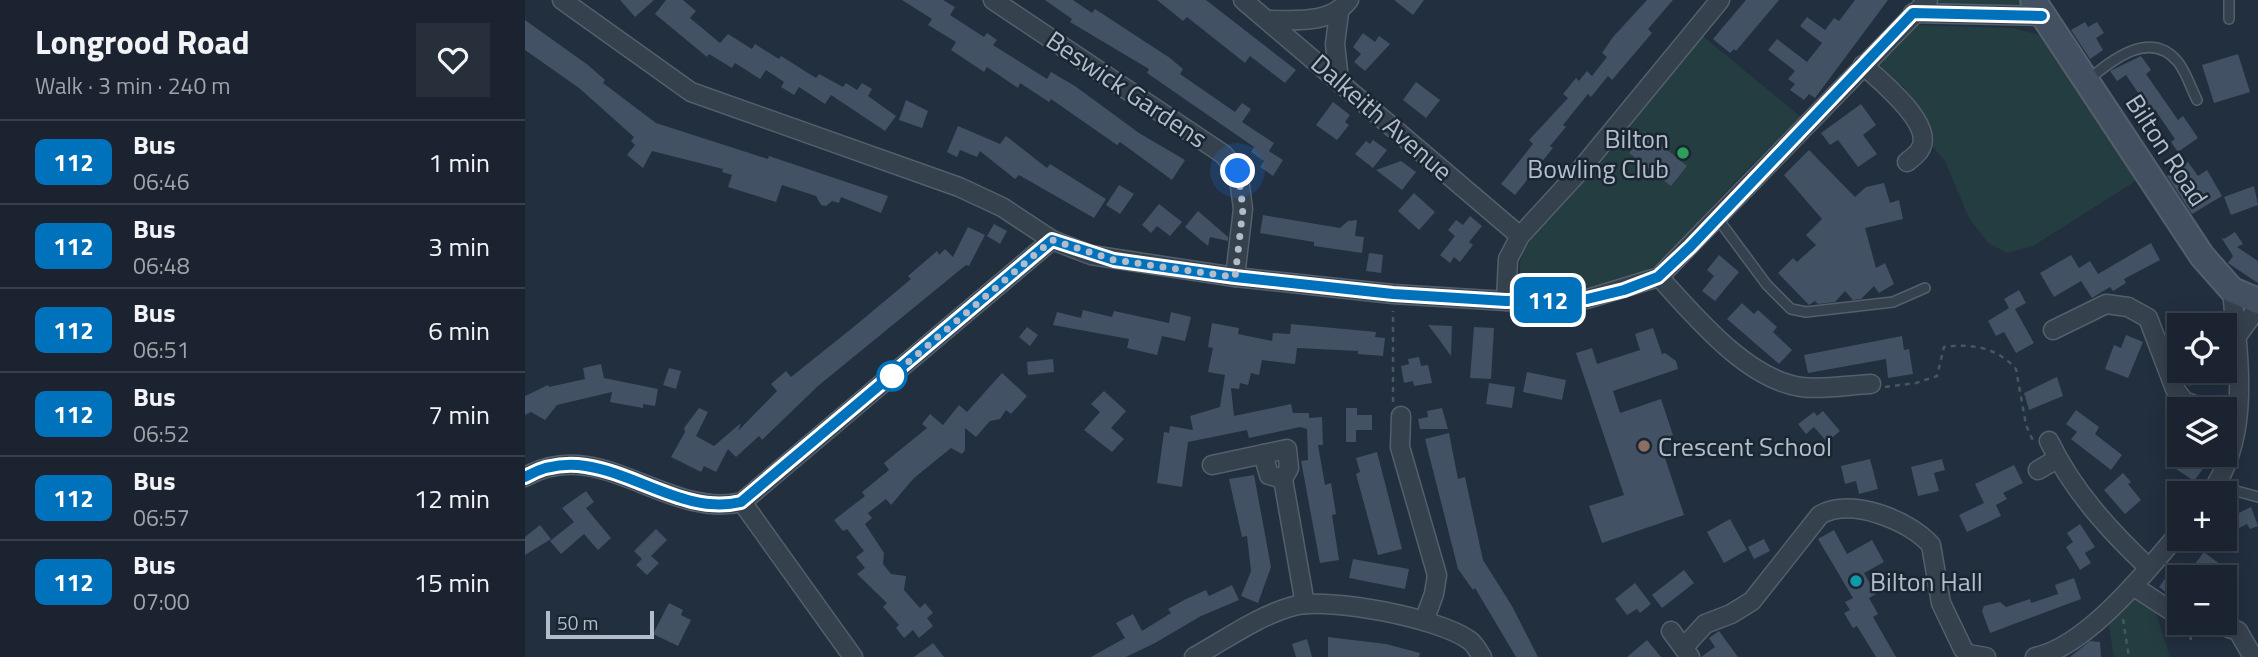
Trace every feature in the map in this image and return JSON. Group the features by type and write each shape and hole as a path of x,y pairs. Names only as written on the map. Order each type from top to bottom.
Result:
{"main road":[{"name":"Bilton Road","path":"2038,8 2202,256 2232,290 2258,301"}],"street":[{"path":"562,0 691,92 959,187 1002,207 1052,240 1114,260 1235,277 1393,294 1506,301 1587,299 1658,277 1718,219 1928,0"},
{"name":"Beswick Gardens","path":"993,0 1223,154 1238,171 1243,209 1235,277"},
{"name":"Dalkeith Avenue","path":"1243,0 1339,79 1520,236"},
{"path":"1506,301 1508,259 1520,236 1577,174 1720,0"},
{"path":"1268,20 1305,20 1344,6"},
{"path":"1339,79 1335,44 1344,6"},
{"path":"1913,13 2038,8"},
{"path":"1863,65 1912,110 1923,140 1921,150 1907,162"},
{"path":"525,477 551,467 572,464 611,470 710,505 741,502 1052,240"},
{"path":"1658,277 1703,326 1773,379 1803,387 1871,384"},
{"path":"2232,290 2234,313"},
{"path":"2053,330 2106,304 2129,307 2148,318 2175,389 2184,401 2200,407 2238,406"},
{"path":"2216,481 2234,444 2238,406 2237,336 2258,307"},
{"path":"1401,416 1400,447 1437,575 1434,594 1424,621"},
{"path":"2049,441 2057,459 2107,529 2150,568"},
{"path":"1212,465 1287,450 1289,468 1283,479 1305,604"},
{"path":"1263,454 1269,475 1283,479"},
{"path":"2038,470 2057,459"},
{"path":"741,502 853,657"},
{"path":"1671,631 1687,652 1705,624 1731,614 1752,601 1820,515 1828,512 1869,510 1931,545 1941,604 1953,629 1968,654 1986,657"},
{"path":"2035,657 2049,654 2068,644 2127,592 2167,547"},
{"path":"2127,592 2167,610"},
{"path":"1194,657 1274,614 1305,604 1361,607 1424,621 1444,627 1472,641 1482,657"},
{"path":"2237,631 2253,657"}],"lane":[{"path":"2229,0 2229,19"},
{"path":"2086,81 2116,58 2131,51 2154,48 2179,63 2197,100"},
{"path":"1718,219 1767,285 1791,309 1806,312 1893,302 1925,288"},
{"path":"2237,493 2258,497"}],"path":[{"path":"1393,294 1393,406 1401,416"},
{"path":"1871,384 1893,386 1937,376 1944,347 1968,345 1991,350 2002,355 2016,369 2032,443 2049,441"},
{"path":"2127,592 2129,657"},
{"path":"2190,635 2191,640"}],"green space":[{"path":"1936,0 2023,0 2024,8 1928,7"},
{"path":"1916,25 2013,28 2040,35 2139,179 2033,246 2007,253 1988,243 1969,218 1945,161 1932,146 1931,127 1904,87 1876,69"},
{"name":"Bilton Bowling Club","path":"1699,33 1801,117 1738,179 1664,260 1635,275 1576,290 1540,290 1525,287 1520,273 1520,261 1533,236"},
{"path":"2135,596 2156,613 2170,657 2114,657 2108,621"}],"building":[{"path":"620,0 654,0 635,17"},
{"path":"666,0 683,0 696,11 690,18 720,43 728,34 752,49 755,44 779,59 781,56 816,78 819,74 843,87 846,83 857,90 862,83 872,89 868,96 896,116 885,131 831,95 825,104 799,87 794,95 781,87 784,82 766,70 760,79 735,63 732,68 709,54 707,57 655,14"},
{"path":"902,0 943,0 955,7 950,15 984,37 987,33 997,40 993,45 1047,79 1051,72 1075,86 1139,133 1185,160 1172,180 1120,142 1117,145 1051,99 1049,102 1020,83 1018,88 987,67 984,72 951,50 956,42 928,25 932,19"},
{"path":"1045,0 1073,0 1092,13 1095,9 1170,58 1183,69 1180,74 1235,112 1242,103 1251,109 1242,122 1274,143 1269,151 1283,160 1273,176 1260,167 1264,161 1251,152 1254,147 1147,73 1149,69 1070,22 1072,19"},
{"path":"1157,0 1206,0 1296,70 1285,83 1250,56 1245,63 1187,17 1183,21"},
{"path":"1394,0 1424,0 1413,15"},
{"path":"1647,0 1673,0 1648,29 1652,33 1612,80 1608,76 1591,97 1588,94 1563,125 1566,127 1550,146 1553,148 1515,195 1501,184 1533,144 1529,140 1568,98 1563,94 1576,78 1579,81 1587,71 1592,76 1607,57 1602,53 1613,37"},
{"path":"1746,0 1779,0 1736,51 1734,49 1730,53 1713,39"},
{"path":"1855,0 1888,0 1815,98 1809,94 1804,100 1790,90 1795,84 1788,79 1795,71 1768,50 1777,39 1807,62 1822,43 1800,26 1807,17 1825,30 1834,18 1839,21"},
{"path":"525,20 588,65 605,80 603,83 656,123 768,159 769,156 888,196 881,213 841,197 839,203 832,201 826,206 821,205 816,196 782,185 776,202 728,187 732,175 722,172 723,169 652,151 643,168 627,155 635,145 631,141 634,137 579,88 525,50"},
{"path":"2085,22 2088,27 2097,22 2104,33 2096,38 2103,50 2090,59 2071,30"},
{"path":"1363,33 1375,42 1379,36 1390,44 1365,71 1354,62 1361,54 1353,47"},
{"path":"2238,54 2250,92 2214,103 2202,65"},
{"path":"2141,56 2151,70 2146,74 2178,120 2183,116 2198,138 2178,152 2171,142 2175,139 2155,110 2146,116 2140,107 2145,103 2126,75 2117,81 2110,71"},
{"path":"1416,82 1440,100 1426,118 1403,100"},
{"path":"906,100 928,111 922,128 899,120"},
{"path":"1333,102 1350,115 1345,122 1349,125 1337,140 1316,125"},
{"path":"1861,104 1876,125 1863,135 1877,154 1858,167 1838,140 1830,145 1821,133"},
{"path":"958,126 1000,144 1006,136 1047,168 1050,164 1106,199 1094,218 1019,175 1015,179 980,151 977,157 960,150 957,157 947,152"},
{"path":"1645,132 1687,166 1671,186 1629,153"},
{"path":"1373,140 1387,150 1373,168 1355,154 1366,141 1370,144"},
{"path":"1809,150 1855,197 1866,187 1884,183 1890,203 1899,200 1903,219 1865,228 1876,268 1885,263 1894,284 1879,293 1874,286 1861,299 1853,300 1845,291 1835,302 1818,304 1815,301 1809,305 1778,273 1793,258 1797,262 1816,245 1806,235 1822,219 1784,175"},
{"path":"1401,161 1416,172 1402,190 1376,170"},
{"path":"2188,162 2198,176 2207,170 2222,196 2192,214 2167,176"},
{"path":"1119,185 1134,194 1120,214 1106,205"},
{"path":"2254,186 2258,205 2231,215 2224,197"},
{"path":"1414,193 1435,212 1419,230 1398,211"},
{"path":"1159,204 1182,222 1170,236 1157,226 1151,233 1142,225"},
{"path":"1198,211 1228,237 1228,241 1210,237 1208,246 1185,227"},
{"path":"1263,215 1340,228 1348,221 1357,220 1355,236 1364,237 1362,253 1314,246 1314,242 1260,233"},
{"path":"1470,216 1482,226 1469,242 1473,245 1460,262 1454,257 1450,263 1440,255 1455,236 1448,230 1456,220 1463,225"},
{"path":"994,224 1007,231 1000,244 987,236"},
{"path":"968,227 985,235 969,266 966,265 818,386 762,440 759,436 736,457 728,449 716,472 704,466 701,472 671,457 685,432 684,428 699,408 708,412 696,436 714,446 741,423 738,431 777,391 771,384 786,371 791,377 856,325 911,279 908,276 937,251 939,255 945,249 953,257"},
{"path":"2235,232 2243,244 2237,247 2258,261 2258,283 2228,263 2233,256 2221,237 2224,239"},
{"path":"2151,243 2160,260 2124,279 2126,283 2113,291 2110,287 2092,298 2081,281 2054,297 2040,273 2071,255 2079,268 2090,261 2098,274"},
{"path":"1369,253 1383,255 1381,273 1366,271"},
{"path":"1719,255 1739,272 1715,301 1702,291 1714,276 1707,270"},
{"path":"2019,290 2026,303 2015,309 2034,343 2016,353 2004,332 1996,336 1988,321 2009,308 2004,299"},
{"path":"1742,303 1754,314 1758,310 1777,327 1773,332 1792,350 1779,364 1727,319"},
{"path":"1083,310 1112,317 1114,311 1169,323 1171,312 1191,317 1185,341 1162,336 1157,355 1127,348 1129,339 1053,325 1057,312 1081,318"},
{"path":"1212,323 1239,328 1238,334 1272,341 1273,333 1290,334 1291,324 1376,332 1375,337 1385,338 1383,356 1358,354 1358,351 1297,348 1295,364 1262,360 1259,375 1251,373 1248,385 1240,383 1239,389 1231,388 1234,416 1291,404 1293,413 1309,413 1309,418 1322,417 1323,445 1318,445 1325,485 1331,483 1336,514 1332,515 1339,560 1320,563 1301,461 1308,460 1307,429 1300,427 1249,438 1247,430 1188,442 1182,487 1157,483 1164,432 1169,433 1170,426 1193,430 1190,416 1220,407 1225,375 1208,372 1213,348 1208,347"},
{"path":"1428,325 1452,326 1451,356 1438,338"},
{"path":"1027,327 1038,335 1030,346 1019,337"},
{"path":"1474,327 1494,328 1491,379 1470,378"},
{"path":"1653,328 1662,354 1665,353 1676,361 1678,369 1613,391 1620,413 1661,399 1673,435 1659,440 1684,515 1602,543 1589,506 1624,495 1576,353 1592,348 1597,364 1640,350 1635,334"},
{"path":"2126,335 2143,342 2128,378 2105,369 2114,345 2121,348"},
{"path":"1902,336 1904,350 1909,349 1913,374 1888,378 1886,359 1808,373 1804,355"},
{"path":"1419,357 1421,366 1428,365 1432,383 1414,386 1413,381 1404,383 1401,366 1409,364 1408,359"},
{"path":"1053,359 1054,372 1028,375 1027,362"},
{"path":"601,364 604,378 658,389 655,406 643,404 643,408 610,402 612,392 557,405 545,420 531,412 525,415 525,396 548,385 549,387 585,379 583,368"},
{"path":"669,368 681,371 676,389 663,385"},
{"path":"1527,372 1566,380 1562,400 1523,392"},
{"path":"1002,373 1027,396 1011,414 1006,410 1000,419 990,421 976,437 965,428 965,450 962,454 951,448 914,478 891,505 886,499 868,513 872,518 865,524 884,553 883,564 891,574 906,576 904,590 920,608 925,603 933,613 927,618 933,626 919,638 913,630 904,638 896,628 899,625 883,607 887,603 857,574 865,568 856,557 864,551 847,529 843,531 834,520 865,496 862,492 889,470 884,463 927,428 922,424 930,414 943,425 959,405 967,412"},
{"path":"2057,377 2063,396 2029,410 2024,393"},
{"path":"1489,383 1515,387 1512,408 1486,404"},
{"path":"1104,391 1126,411 1111,428 1124,439 1112,452 1084,430 1100,412 1091,404"},
{"path":"1346,408 1357,408 1357,415 1372,415 1372,430 1356,430 1356,442 1346,442"},
{"path":"1442,408 1448,429 1420,429 1418,419 1428,417 1427,411"},
{"path":"2076,410 2099,427 2095,434 2122,455 2111,470 2071,439 2077,432 2066,424"},
{"path":"1823,411 1840,431 1827,442 1814,427 1806,434 1798,424 1814,412 1817,416"},
{"path":"1449,433 1458,479 1465,477 1483,560 1512,606 1538,657 1516,657 1475,588 1473,590 1458,569 1425,439"},
{"path":"1377,452 1402,549 1378,555 1356,474 1360,472 1356,458"},
{"path":"1870,459 1878,489 1859,494 1856,481 1845,484 1841,466"},
{"path":"1942,459 1945,470 1934,473 1939,491 1918,496 1911,467"},
{"path":"2014,465 2023,483 2003,493 2007,499 1996,505 2001,516 1967,532 1959,515 1984,503 1975,484"},
{"path":"2177,467 2204,467 2194,481 2176,469"},
{"path":"2123,473 2141,500 2125,514 2104,490"},
{"path":"1254,475 1271,567 1258,603 1241,596 1251,571 1247,536 1242,537 1229,479"},
{"path":"586,491 594,502 586,508 611,538 598,550 584,534 561,554 550,541 574,522 562,508"},
{"path":"2251,507 2258,526 2250,529 2247,524 2237,529 2237,514"},
{"path":"1730,519 1747,550 1724,563 1707,532"},
{"path":"2080,524 2095,547 2085,553 2091,563 2080,570 2066,547 2073,542 2067,533"},
{"path":"540,525 551,539 525,555 525,537"},
{"path":"656,529 667,540 651,556 659,563 647,575 636,565 642,559 634,551"},
{"name":"Bilton Hall","path":"1834,530 1847,554 1872,540 1884,562 1864,573 1876,594 1869,598 1878,614 1873,617 1896,657 1876,657 1857,626 1853,628 1844,613 1850,610 1845,602 1853,598 1818,539"},
{"path":"1764,539 1770,551 1754,559 1748,547"},
{"path":"2204,552 2221,565 2194,565"},
{"path":"1353,559 1409,569 1405,589 1349,578"},
{"path":"1684,570 1694,583 1662,608 1652,595"},
{"path":"2167,576 2167,593 2159,587"},
{"path":"2074,578 2081,599 1990,633 1982,611 1984,606 2000,602 2006,607 2030,599 2031,603 2058,594 2055,585"},
{"path":"1635,583 1651,604 1640,613 1637,609 1627,615 1615,599"},
{"path":"1232,585 1239,600 1201,616 1155,643 1126,657 1091,657 1125,638 1116,623 1133,614 1142,631 1171,613 1168,609 1186,599 1206,590 1209,596"},
{"path":"669,603 683,610 681,615 691,620 678,646 653,634"},
{"path":"1719,631 1738,657 1701,657 1715,647 1709,638"},
{"path":"1328,637 1386,644 1420,653 1419,657 1328,657"},
{"path":"1307,639 1312,657 1296,657 1292,644"},
{"path":"1647,640 1661,657 1627,657"},
{"path":"2090,641 2100,642 2101,657 2070,657"},
{"path":"933,643 944,657 914,657"}],"bus line":[{"name":"112","path":"525,477 551,467 572,464 611,470 710,505 741,502 754,494 1052,240 1091,255 1114,260 1235,277 1393,294 1506,301 1587,299 1624,290 1658,277 1706,232 1913,13 1961,12 2042,16"}],"place":[{"name":"Bilton Bowling Club","path":"1683,153"},
{"name":"Crescent School","path":"1644,446"},
{"name":"Bilton Hall","path":"1856,581"}],"route":[{"path":"892,376 886,381 1052,240 1091,255 1114,260 1235,277 1237,242 1243,209 1238,171"}]}
